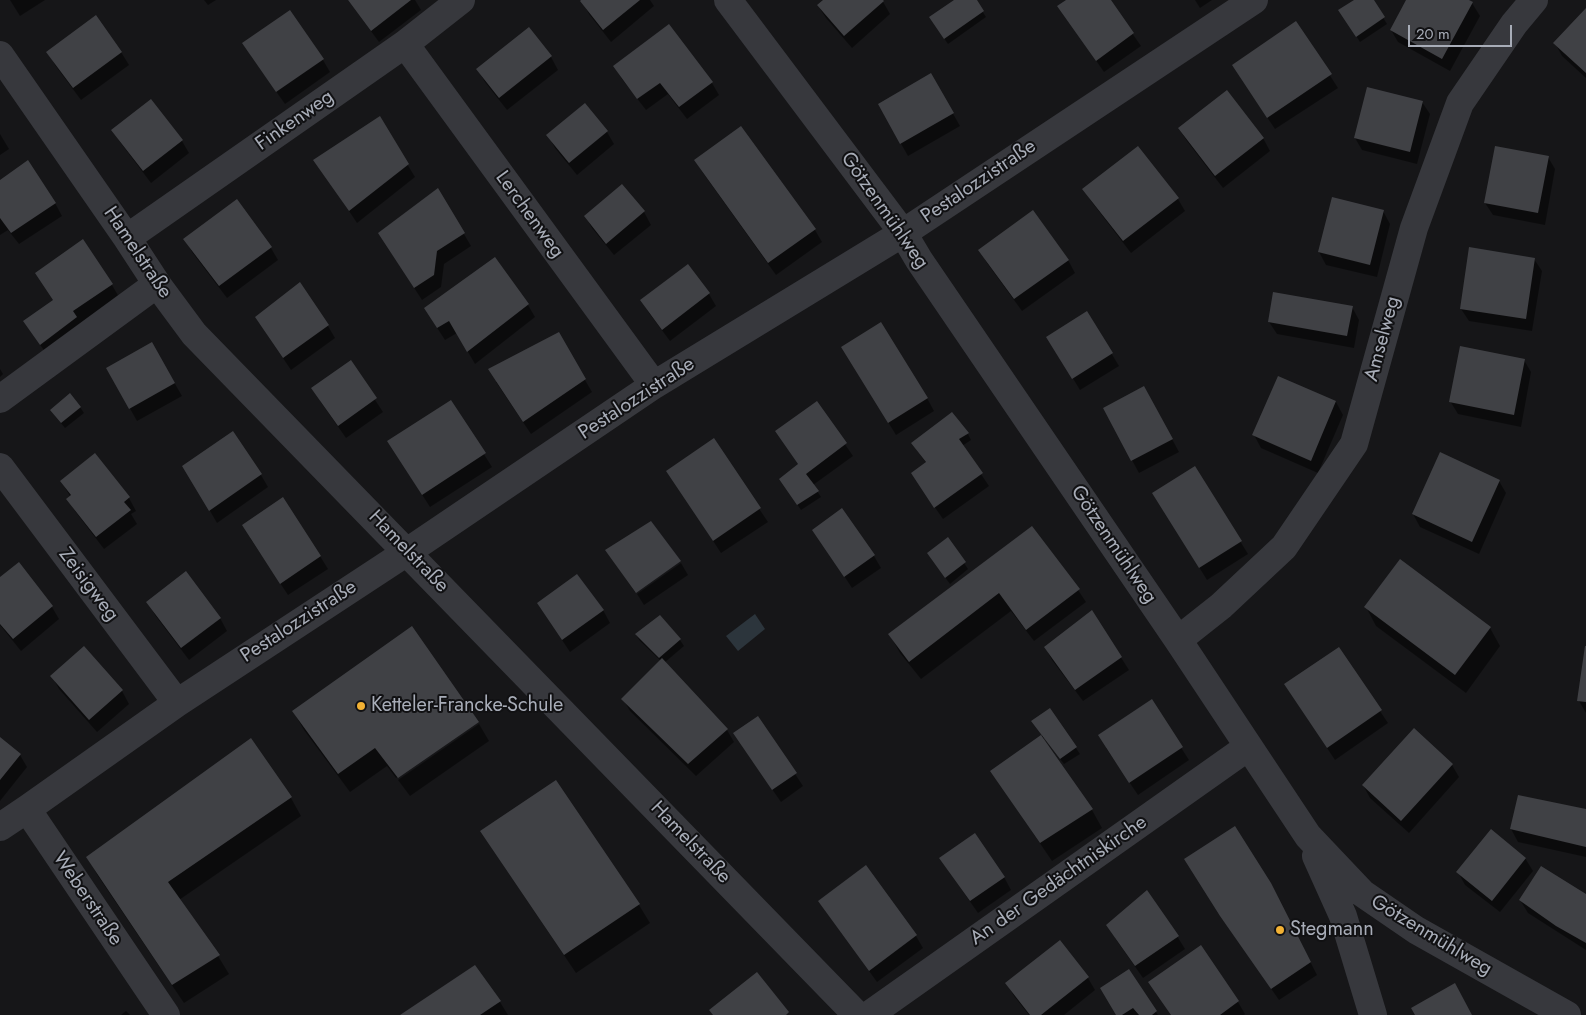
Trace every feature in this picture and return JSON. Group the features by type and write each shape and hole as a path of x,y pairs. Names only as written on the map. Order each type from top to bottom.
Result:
{"street":[{"name":"Finkenweg","path":"127,238 405,44 461,0"},
{"name":"Götzenmühlweg","path":"728,0 903,233 919,260 1178,640 1308,836 1370,899 1416,930 1567,1015"},
{"name":"Pestalozzistraße","path":"27,810 177,702 407,552 654,385 903,233 1254,0"},
{"name":"Amselweg","path":"1178,640 1222,606 1284,547 1354,444 1414,228 1460,104 1514,24 1534,0"},
{"name":"Lerchenweg","path":"405,44 654,385"},
{"name":"Hamelstraße","path":"0,55 157,284 194,334 857,1015"},
{"path":"0,399 157,284"},
{"name":"Zeisigweg","path":"0,467 177,702"},
{"name":"An der Gedächtniskirche","path":"869,1015 1248,747"},
{"path":"0,828 27,810"},
{"name":"Weberstraße","path":"27,810 166,1015"},
{"path":"1308,836 1343,916 1373,1015"}],"shaded area":[{"path":"755,614 765,629 738,651 726,636"}],"building":[{"path":"348,0 411,0 371,31"},
{"path":"581,0 640,0 603,30"},
{"path":"823,0 884,1 844,36 817,5"},
{"path":"954,0 977,0 984,11 944,39 929,17"},
{"path":"1066,0 1111,0 1134,33 1096,61 1057,6"},
{"path":"1354,0 1374,0 1385,17 1356,37 1338,10"},
{"path":"1406,0 1469,0 1473,2 1442,59 1390,30"},
{"path":"1586,8 1586,73 1553,43"},
{"path":"290,10 324,59 276,92 242,43"},
{"path":"96,15 122,52 73,88 46,52"},
{"path":"1296,21 1332,74 1267,118 1232,65"},
{"path":"669,24 713,82 679,107 660,83 637,99 613,66"},
{"path":"529,27 552,56 499,98 476,69"},
{"path":"931,73 954,113 900,144 878,104"},
{"path":"1367,87 1423,101 1410,152 1354,138"},
{"path":"1227,90 1264,138 1215,176 1178,128"},
{"path":"151,99 183,140 143,171 111,130"},
{"path":"585,103 608,131 569,163 546,135"},
{"path":"380,116 409,164 349,211 313,160"},
{"path":"741,126 816,229 768,263 694,160"},
{"path":"1138,146 1179,198 1123,241 1082,189"},
{"path":"1495,146 1549,156 1538,213 1484,203"},
{"path":"28,160 56,203 11,233 0,218 0,180"},
{"path":"622,184 645,211 606,244 584,216"},
{"path":"438,188 465,233 437,251 434,275 414,288 378,233"},
{"path":"1332,197 1384,210 1370,265 1318,252"},
{"path":"237,199 272,247 219,286 183,239"},
{"path":"1033,210 1069,260 1014,299 978,250"},
{"path":"83,239 113,284 73,311 77,317 40,345 23,321 53,300 35,273"},
{"path":"1469,247 1535,258 1526,319 1460,309"},
{"path":"495,257 529,304 467,352 449,321 437,328 424,308"},
{"path":"688,264 710,293 662,330 640,300"},
{"path":"300,282 329,325 283,358 255,317"},
{"path":"1273,292 1353,306 1347,336 1268,322"},
{"path":"1087,311 1113,353 1072,379 1046,337"},
{"path":"881,322 928,398 888,423 841,347"},
{"path":"559,332 586,379 523,422 488,369"},
{"path":"152,342 175,383 129,409 106,368"},
{"path":"1460,346 1525,359 1514,415 1449,402"},
{"path":"351,360 377,398 338,426 311,388"},
{"path":"1278,376 1336,401 1311,461 1252,435"},
{"path":"1144,386 1173,439 1131,461 1103,408"},
{"path":"70,393 81,407 61,423 50,410"},
{"path":"451,400 486,453 422,495 387,441"},
{"path":"817,401 847,443 806,474 819,491 797,505 779,479 798,464 775,431"},
{"path":"952,412 969,433 959,439 983,473 934,508 911,473 926,462 911,443"},
{"path":"233,431 262,474 209,511 182,466"},
{"path":"714,438 761,508 713,541 666,471"},
{"path":"1440,452 1500,480 1472,542 1412,514"},
{"path":"95,453 130,497 124,502 131,510 96,537 66,499 71,495 60,481"},
{"path":"1195,466 1242,541 1199,568 1152,493"},
{"path":"283,497 321,556 280,584 242,525"},
{"path":"842,508 875,555 844,577 812,530"},
{"path":"651,521 681,561 636,593 605,550"},
{"path":"1032,526 1080,589 1026,630 999,593 909,662 888,634"},
{"path":"948,537 966,562 945,578 927,553"},
{"path":"1400,559 1491,627 1455,675 1364,607"},
{"path":"19,562 53,606 13,639 0,624 0,577"},
{"path":"186,571 221,618 181,648 146,602"},
{"path":"577,574 604,610 562,640 537,603"},
{"path":"1092,610 1122,657 1075,690 1044,647"},
{"path":"660,615 681,639 659,658 635,634"},
{"path":"412,626 479,722 398,778 375,748 338,774 292,711"},
{"path":"84,646 123,690 89,720 50,676"},
{"path":"1586,646 1586,702 1577,701"},
{"path":"1339,647 1382,710 1327,748 1284,684"},
{"path":"662,658 728,729 688,764 621,699"},
{"path":"1152,699 1183,747 1129,783 1098,735"},
{"path":"1050,708 1077,747 1060,759 1031,721"},
{"path":"758,716 797,773 772,790 733,733"},
{"path":"1414,728 1453,764 1401,821 1362,785"},
{"path":"1041,735 1093,809 1040,843 990,771"},
{"path":"0,737 21,754 0,780"},
{"path":"251,738 292,797 168,882 220,955 172,985 86,857"},
{"path":"556,780 640,904 564,955 480,831"},
{"path":"1518,795 1586,809 1586,847 1510,829"},
{"path":"1235,826 1271,883 1311,962 1271,989 1220,916 1184,859"},
{"path":"1491,829 1526,858 1492,901 1456,872"},
{"path":"975,833 1005,877 970,901 939,858"},
{"path":"866,865 917,935 869,971 818,901"},
{"path":"1541,866 1586,894 1586,943 1556,926 1519,900"},
{"path":"1147,890 1179,936 1135,966 1106,925"},
{"path":"1060,940 1089,977 1041,1015 1030,1015 1005,983"},
{"path":"1201,945 1239,1001 1220,1015 1171,1015 1148,982"},
{"path":"475,965 501,1001 480,1015 400,1015"},
{"path":"1129,969 1157,1011 1152,1015 1139,1015 1133,1008 1122,1015 1116,1015 1100,988"},
{"path":"757,972 789,1012 786,1015 713,1015 709,1010"},
{"path":"1455,983 1472,1015 1415,1015 1411,1008"}],"place":[{"name":"Ketteler-Francke-Schule","path":"361,706"},
{"name":"Stegmann","path":"1280,930"}]}
